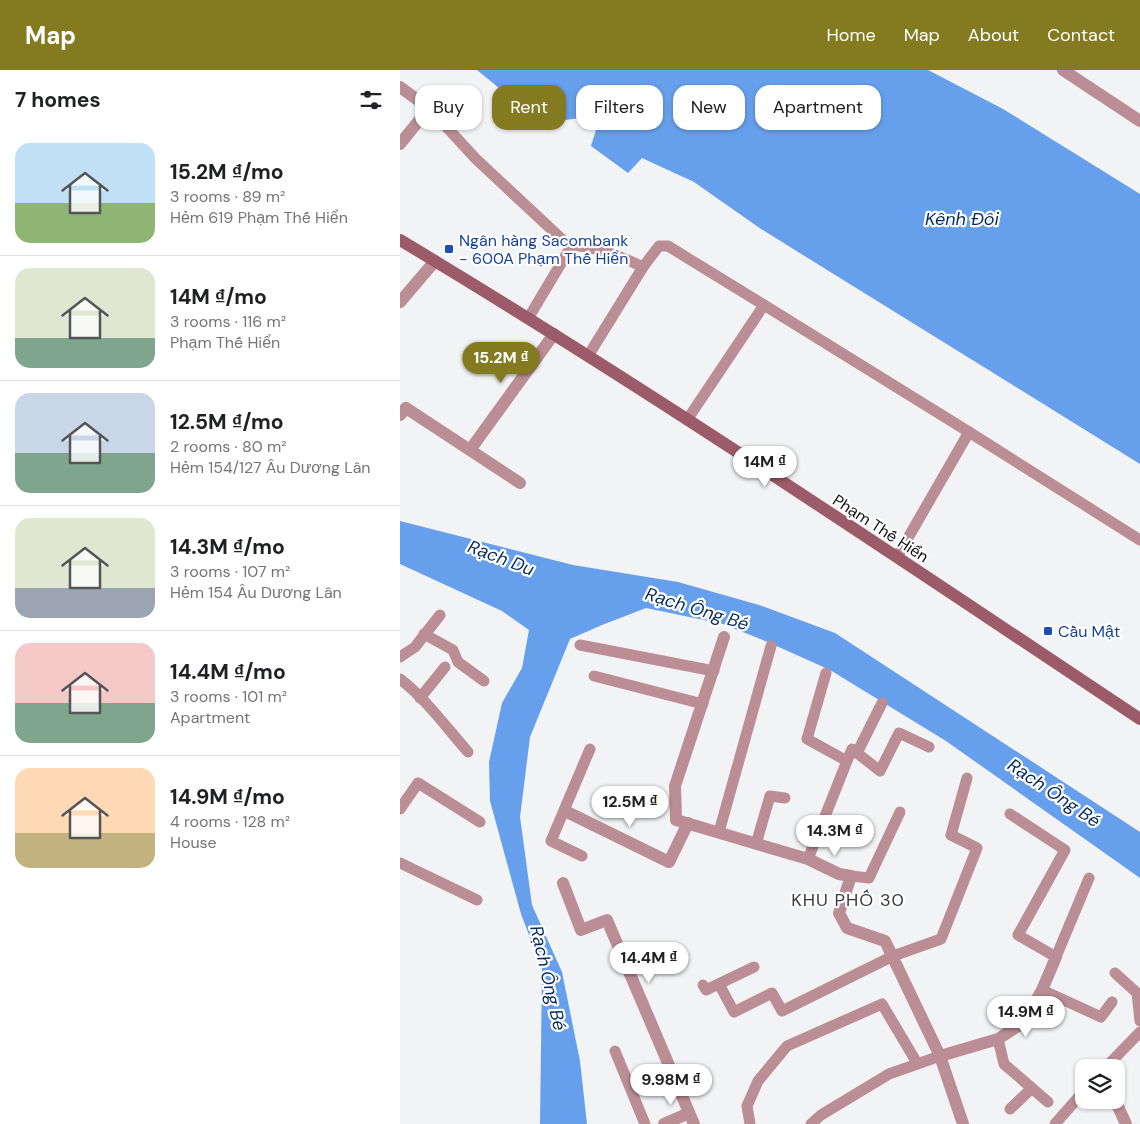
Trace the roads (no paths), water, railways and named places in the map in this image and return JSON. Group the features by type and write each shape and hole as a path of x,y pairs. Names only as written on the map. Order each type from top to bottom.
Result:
{"main road":[{"name":"Phạm Thế Hiển","path":"400,240 529,317 897,557 1140,719"}],"street":[{"path":"1063,70 1140,121"},
{"path":"400,87 415,98"},
{"path":"400,144 415,125"},
{"path":"400,302 434,261"},
{"path":"470,450 554,334"},
{"path":"400,415 406,408 520,483"},
{"path":"724,637 675,786 676,820 808,859 839,874 851,876 838,913 846,928 885,941 940,1056 963,1124"},
{"path":"565,811 669,862 688,823"},
{"path":"563,884 581,930 607,920 691,1118 664,1124"},
{"path":"940,1056 998,1039 1023,1023 1042,990 1056,957"},
{"path":"1119,1109 1126,1124"}],"lane":[{"path":"449,130 476,159 566,243 590,246 643,267"},
{"path":"529,317 572,245"},
{"path":"588,356 643,267 659,246 668,246 1140,540"},
{"path":"687,420 764,306"},
{"path":"897,557 969,432"},
{"path":"400,657 415,647 440,614"},
{"path":"424,634 453,650 458,662 484,681"},
{"path":"580,645 714,671"},
{"path":"720,832 771,646"},
{"path":"420,698 445,667"},
{"path":"826,673 807,739 847,761"},
{"path":"594,676 703,704"},
{"path":"400,678 416,691 468,752"},
{"path":"857,753 882,703"},
{"path":"808,859 852,749 880,771 899,733 928,748"},
{"path":"582,856 550,842 565,811 590,749"},
{"path":"719,984 734,1012 772,993 782,1011 893,956 942,938 977,848 951,835 967,778"},
{"path":"400,810 418,783 480,822"},
{"path":"756,844 770,796 786,798"},
{"path":"851,876 869,878 900,812"},
{"path":"1010,814 1065,850 1018,935 1056,957 1089,878"},
{"path":"401,867 477,900"},
{"path":"703,985 706,990 754,966"},
{"path":"1115,973 1137,993 1140,1021"},
{"path":"1042,990 1101,1016 1112,1002"},
{"path":"750,1124 747,1106 758,1081 787,1046 882,1004 917,1063"},
{"path":"1114,1059 1140,1032"},
{"path":"998,1039 1004,1064 1048,1102"},
{"path":"615,1051 645,1124"},
{"path":"811,1124 821,1115 889,1074 940,1056"},
{"path":"1010,1109 1032,1088"},
{"path":"1055,1124 1075,1102"}],"water":[{"name":"Kênh Đôi","path":"477,70 928,70 1003,109 1140,194 1140,464 761,229 694,182 642,158 628,173 591,146 596,130 663,130 663,85 576,85 576,119 566,120 566,85 495,85"},
{"path":"400,521 573,565 678,582 759,605 835,633 1140,832 1140,878 946,741 830,670 723,624 646,608 602,625 570,639 530,737 520,817 532,905 562,972 580,1061 587,1124 540,1124 542,969 521,914 490,801 489,762 502,703 522,668 529,630 502,611 400,564"}],"place":[{"name":"Ngân hàng Sacombank - 600A Phạm Thế Hiển","path":"449,249"},
{"name":"Cầu Mật","path":"1048,631"}],"district":[{"name":"KHU PHỐ 30","path":"848,900"}],"water label":[{"name":"Rạch Du","path":"501,558"},
{"name":"Rạch Ông Bé","path":"697,609"},
{"name":"Rạch Ông Bé","path":"1054,793"},
{"name":"Rạch Ông Bé","path":"548,978"}]}
